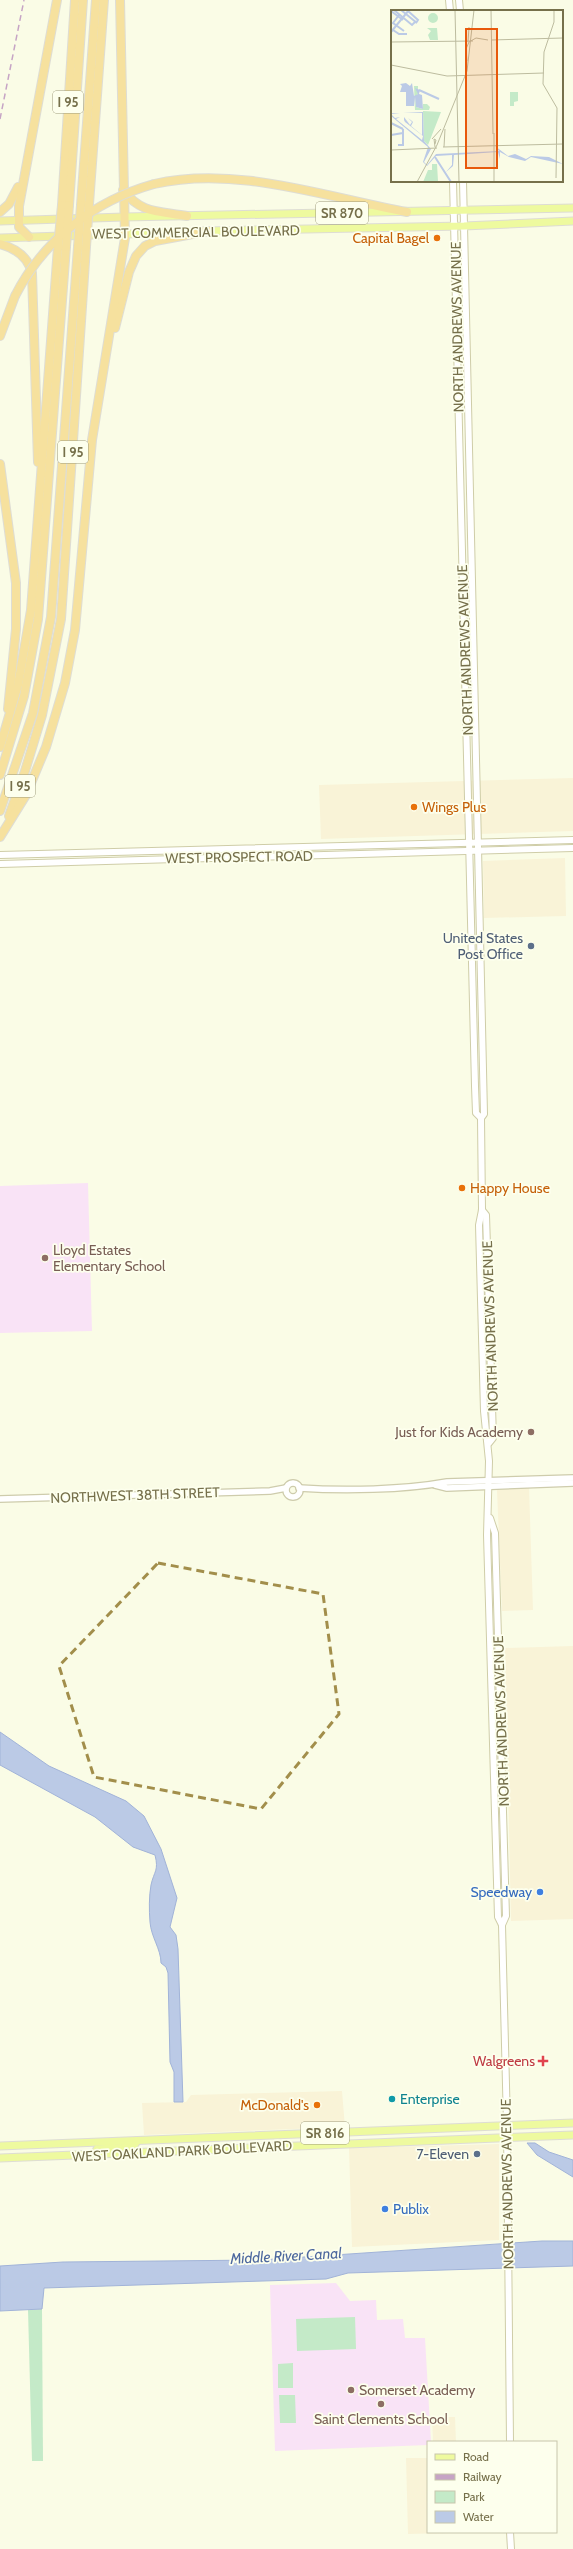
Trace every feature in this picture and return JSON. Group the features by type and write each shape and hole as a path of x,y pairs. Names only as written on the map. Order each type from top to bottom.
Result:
{"highway":[{"path":"29,237 21,229 18,220 23,177 57,0"},
{"name":"I 95","path":"0,747 20,679 28,629 62,247 75,0"},
{"path":"65,205 84,0"},
{"path":"85,204 96,0"},
{"name":"I 95","path":"0,837 37,734 59,632 65,580 85,204 104,0"},
{"path":"0,837 26,795 50,735 66,676 76,617 92,440 109,346 125,234 120,0"},
{"path":"0,212 12,200 23,177"},
{"path":"0,336 15,296 37,260 56,240 80,219 115,198 154,184 188,178 235,178 407,212"},
{"path":"123,190 133,202 140,207 187,216"},
{"name":"WEST COMMERCIAL BOULEVARD","path":"0,221 124,217"},
{"path":"109,346 136,256 145,246 155,241 209,231"},
{"name":"WEST COMMERCIAL BOULEVARD","path":"0,238 125,234"},
{"path":"0,244 22,254 32,273 40,494"},
{"path":"0,775 24,696 38,619 62,247"},
{"path":"0,811 16,769 33,713 51,617 82,247"},
{"path":"0,464 16,583 16,629 9,685 8,722"}],"main road":[{"path":"459,0 460,10"},
{"name":"NORTH ANDREWS AVENUE","path":"453,182 476,1113 481,1118"},
{"name":"NORTH ANDREWS AVENUE","path":"463,182 484,1114 481,1118 482,1210 486,1215 492,1375 492,1438 489,1444 489,1517 487,1535 498,1916 502,1925 507,2125 510,2441"},
{"name":"SR 870","path":"463,210 573,208"},
{"name":"WEST COMMERCIAL BOULEVARD","path":"124,217 463,210"},
{"name":"SR 870","path":"464,226 573,221"},
{"name":"WEST COMMERCIAL BOULEVARD","path":"125,234 464,226"},
{"name":"WEST PROSPECT ROAD","path":"0,855 573,840"},
{"name":"WEST PROSPECT ROAD","path":"0,864 573,848"},
{"path":"473,1007 481,1015"},
{"name":"NORTH ANDREWS AVENUE","path":"489,1517 495,1533 506,1916 502,1925"},
{"path":"489,1604 497,1615"},
{"path":"490,1632 498,1639"},
{"name":"SR 816","path":"507,2125 573,2123"},
{"name":"WEST OAKLAND PARK BOULEVARD","path":"0,2146 507,2125"},
{"path":"300,2145 351,2138 356,2131"},
{"name":"SR 816","path":"507,2136 573,2135"},
{"path":"188,2150 197,2142 227,2141 231,2136"},
{"name":"WEST OAKLAND PARK BOULEVARD","path":"0,2158 507,2136"},
{"path":"95,2154 97,2149 133,2147 137,2141"},
{"path":"0,2150 10,2146"},
{"path":"510,2533 510,2549"}],"street":[{"path":"489,1483 573,1478"},
{"path":"299,1490 292,1483 286,1491 293,1497 299,1490 433,1485 447,1482 573,1483"},
{"name":"NORTHWEST 38TH STREET","path":"0,1499 286,1491"}],"highlighted area":[{"path":"158,1563 323,1594 339,1714 261,1809 94,1777 59,1666"}],"shaded area":[{"path":"573,778 573,831 321,839 319,785"},
{"path":"565,858 566,916 484,918 483,861"},
{"name":"Lloyd Estates Elementary School","path":"88,1183 92,1331 0,1333 0,1186"},
{"path":"529,1487 533,1610 502,1611 497,1490"},
{"path":"573,1646 573,1919 511,1921 505,1648"},
{"path":"342,2091 345,2127 144,2135 142,2103 186,2102 191,2095"},
{"path":"499,2144 499,2240 352,2247 349,2148"},
{"name":"Somerset Academy","path":"336,2283 350,2301 376,2300 377,2320 403,2319 405,2338 425,2338 431,2441 427,2441 427,2445 275,2451 270,2285"},
{"path":"432,2417 455,2417 456,2441 433,2441"},
{"path":"406,2458 427,2458 427,2533 448,2533 408,2534"}],"green space":[{"path":"42,2309 43,2461 32,2461 28,2310"},
{"path":"355,2317 356,2349 297,2351 296,2319"},
{"path":"293,2363 293,2388 278,2388 278,2364"},
{"path":"279,2395 295,2395 296,2423 280,2423"}],"water":[{"path":"0,1732 49,1766 126,1801 144,1816 161,1849 177,1898 170,1927 176,1935 178,1949 183,2102 174,2102 174,2072 170,2062 168,1973 166,1967 161,1963 161,1958 152,1933 150,1922 150,1894 156,1868 155,1855 133,1847 95,1817 0,1765"},
{"path":"527,2143 535,2143 549,2152 573,2160 573,2177 537,2155"},
{"path":"542,2241 573,2241 573,2266 348,2273 326,2279 44,2288 42,2309 0,2311 0,2266 63,2262 260,2260"}],"railway":[{"path":"0,119 24,0"}],"place":[{"name":"Capital Bagel","path":"437,238"},
{"name":"Wings Plus","path":"414,807"},
{"name":"United States Post Office","path":"531,946"},
{"name":"Happy House","path":"462,1188"},
{"name":"Lloyd Estates Elementary School","path":"45,1258"},
{"name":"Just for Kids Academy","path":"531,1432"},
{"name":"Speedway","path":"540,1892"},
{"name":"Walgreens","path":"543,2061"},
{"name":"Enterprise","path":"392,2099"},
{"name":"McDonald's","path":"317,2105"},
{"name":"7-Eleven","path":"477,2154"},
{"name":"Publix","path":"385,2209"},
{"name":"Somerset Academy","path":"351,2390"},
{"name":"Saint Clements School","path":"381,2404"}],"water label":[{"name":"Middle River Canal","path":"286,2256"}]}
